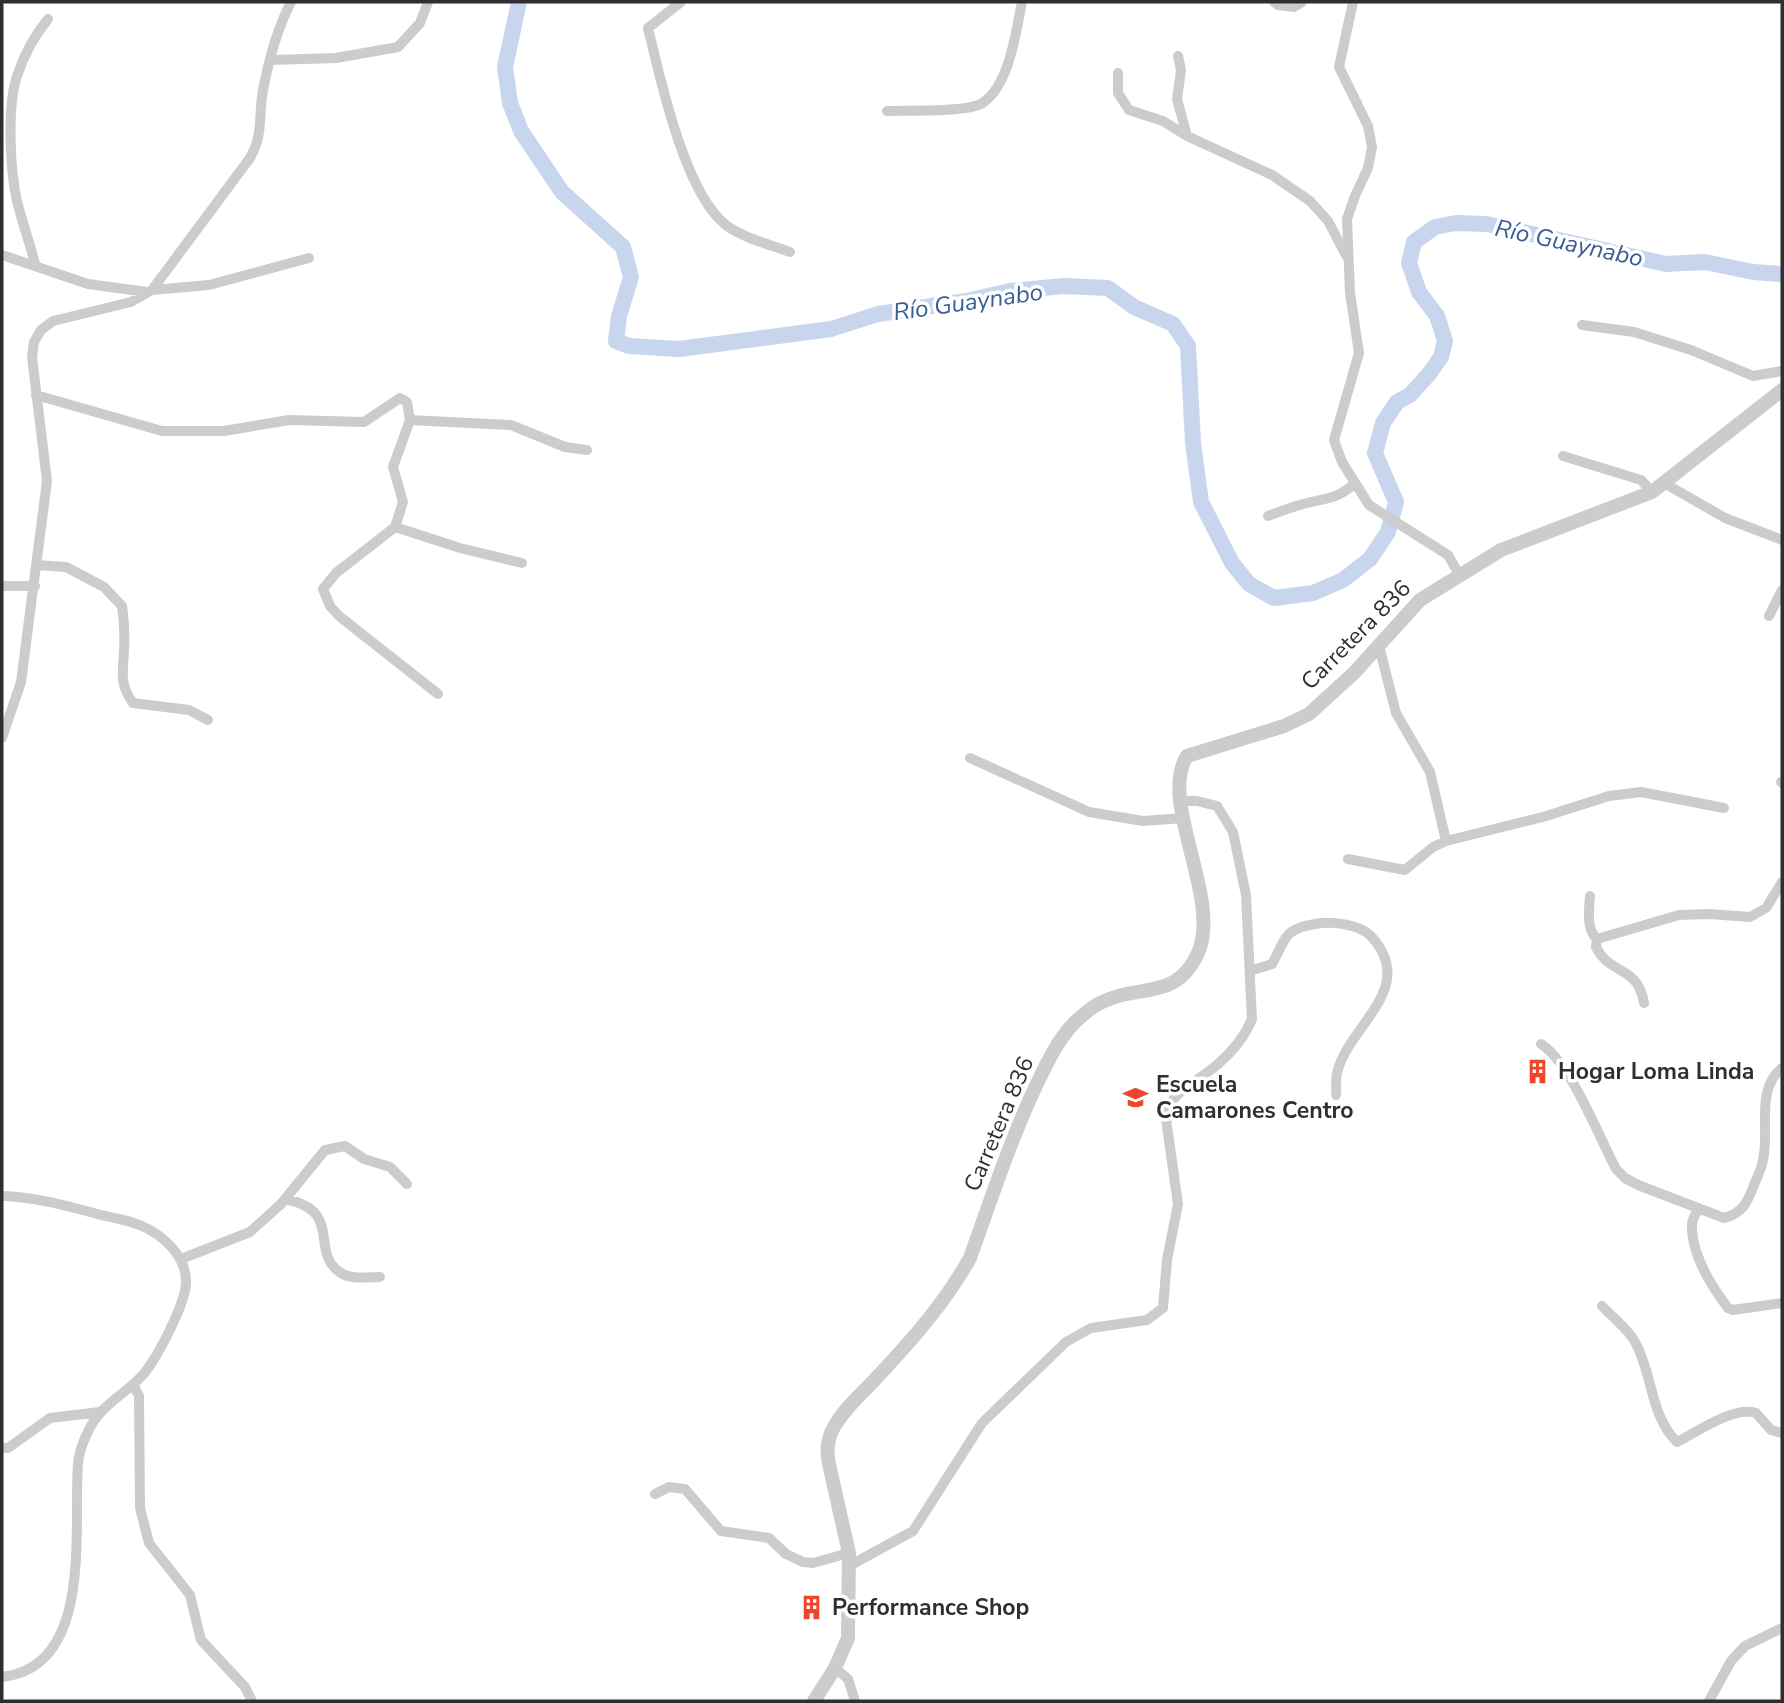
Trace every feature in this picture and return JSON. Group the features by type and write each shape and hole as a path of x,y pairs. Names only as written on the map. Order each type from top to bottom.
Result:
{"street":[{"path":"2,738 21,681 47,481 32,357 34,342 41,330 53,321 131,302 151,291 250,158 259,142 263,91 279,27 291,2"},
{"path":"271,60 336,58 398,47 420,23 428,2"},
{"path":"681,2 648,28 667,109 699,191 713,215 728,228 790,252"},
{"path":"887,111 966,109 984,103 998,86 1010,57 1022,2"},
{"path":"1274,2 1294,7 1302,2"},
{"path":"1353,2 1339,67 1368,126 1371,147 1368,168 1354,196 1348,219 1350,293 1359,353 1334,440 1342,462 1369,505 1450,558 1460,576"},
{"path":"36,264 17,200 11,146 12,109 16,79 35,35 48,19"},
{"path":"1178,56 1181,70 1177,99 1188,136"},
{"path":"1118,73 1118,93 1129,110 1163,121 1188,136 1272,175 1310,201 1328,221 1349,260"},
{"path":"2,255 36,264 88,284 151,291 209,285 309,258"},
{"path":"1582,325 1634,332 1691,350 1753,376 1782,370"},
{"name":"Carretera 836","path":"819,1698 848,1638 849,1559 827,1452 828,1439 840,1418 900,1353 945,1298 970,1258 1020,1121 1043,1071 1072,1025 1102,1001 1149,992 1175,983 1197,955 1203,939 1204,913 1179,788 1188,756 1284,726 1301,718 1354,673 1420,600 1501,550 1658,487 1782,390"},
{"path":"36,396 162,431 224,431 289,420 364,422 392,401 400,398 407,402 410,420 393,467 404,502 396,527 336,573 323,589 324,596 339,616 438,694"},
{"path":"410,420 511,425 565,447 587,450"},
{"path":"1563,456 1641,480 1782,540"},
{"path":"1268,516 1308,502 1325,500 1345,492 1354,484"},
{"path":"396,527 460,548 522,563"},
{"path":"37,565 66,567 104,587 122,606 124,653 120,676 125,692 133,702 188,710 208,720"},
{"path":"2,586 35,586"},
{"path":"1769,616 1782,590"},
{"path":"1379,646 1396,713 1430,772 1446,841"},
{"path":"970,758 1089,812 1143,821 1184,818"},
{"path":"1348,859 1405,870 1433,847 1446,841 1543,817 1609,796 1641,792 1724,808"},
{"path":"655,1494 669,1487 685,1489 721,1531 769,1538 795,1559 813,1563 849,1559 913,1531 982,1423 1066,1342 1091,1328 1147,1320 1163,1308 1167,1260 1178,1204 1165,1112 1179,1091 1219,1063 1246,1032 1252,1019 1246,895 1233,832 1217,806 1197,801 1181,801"},
{"path":"1597,939 1679,915 1750,917 1766,908 1782,882"},
{"path":"1590,895 1591,930 1593,937 1597,939"},
{"path":"1250,971 1272,964 1285,936 1300,926 1326,922 1352,927 1367,932 1376,943 1389,975 1384,992 1337,1073 1336,1094"},
{"path":"1597,939 1596,947 1604,959 1624,971 1639,985 1644,1003"},
{"path":"1541,1044 1548,1049 1573,1084 1616,1169 1625,1178 1724,1218 1745,1208 1763,1160 1766,1090 1775,1074 1782,1068"},
{"path":"181,1259 250,1232 285,1199 325,1150 345,1146 364,1159 390,1167 407,1184"},
{"path":"2,1196 30,1197 142,1226 164,1239 181,1259 187,1281 178,1312 151,1364 134,1386 100,1412 80,1452 75,1581 57,1644 43,1661 27,1672 2,1677"},
{"path":"285,1199 311,1206 318,1216 331,1261 341,1273 352,1277 380,1278"},
{"path":"1699,1208 1692,1221 1692,1231 1700,1261 1728,1308 1733,1310 1782,1303"},
{"path":"1602,1306 1634,1340 1661,1420 1677,1442 1742,1412 1756,1413 1771,1430 1782,1433"},
{"path":"134,1386 139,1396 140,1508 149,1544 190,1595 201,1640 245,1686 252,1701"},
{"path":"2,1448 8,1448 50,1418 100,1412"},
{"path":"1709,1701 1731,1661 1745,1646 1782,1628"},
{"path":"835,1668 848,1679 855,1701"}],"waterway":[{"name":"Río Guaynabo","path":"519,2 505,67 510,103 521,131 562,192 623,247 631,277 619,316 616,341 629,346 679,349 831,329 878,314 966,301 1010,291 1064,286 1108,288 1134,307 1173,324 1188,346 1193,443 1201,502 1232,563 1249,584 1274,598 1313,593 1343,580 1370,559 1388,532 1396,502 1375,453 1383,423 1397,402 1410,395 1429,374 1441,357 1445,341 1437,316 1419,292 1409,263 1414,242 1435,227 1456,223 1487,224 1666,264 1705,262 1753,272 1782,274"}],"place":[{"name":"Hogar Loma Linda","path":"1538,1071"},
{"name":"Escuela Camarones Centro","path":"1136,1097"},
{"name":"Performance Shop","path":"812,1607"}]}
